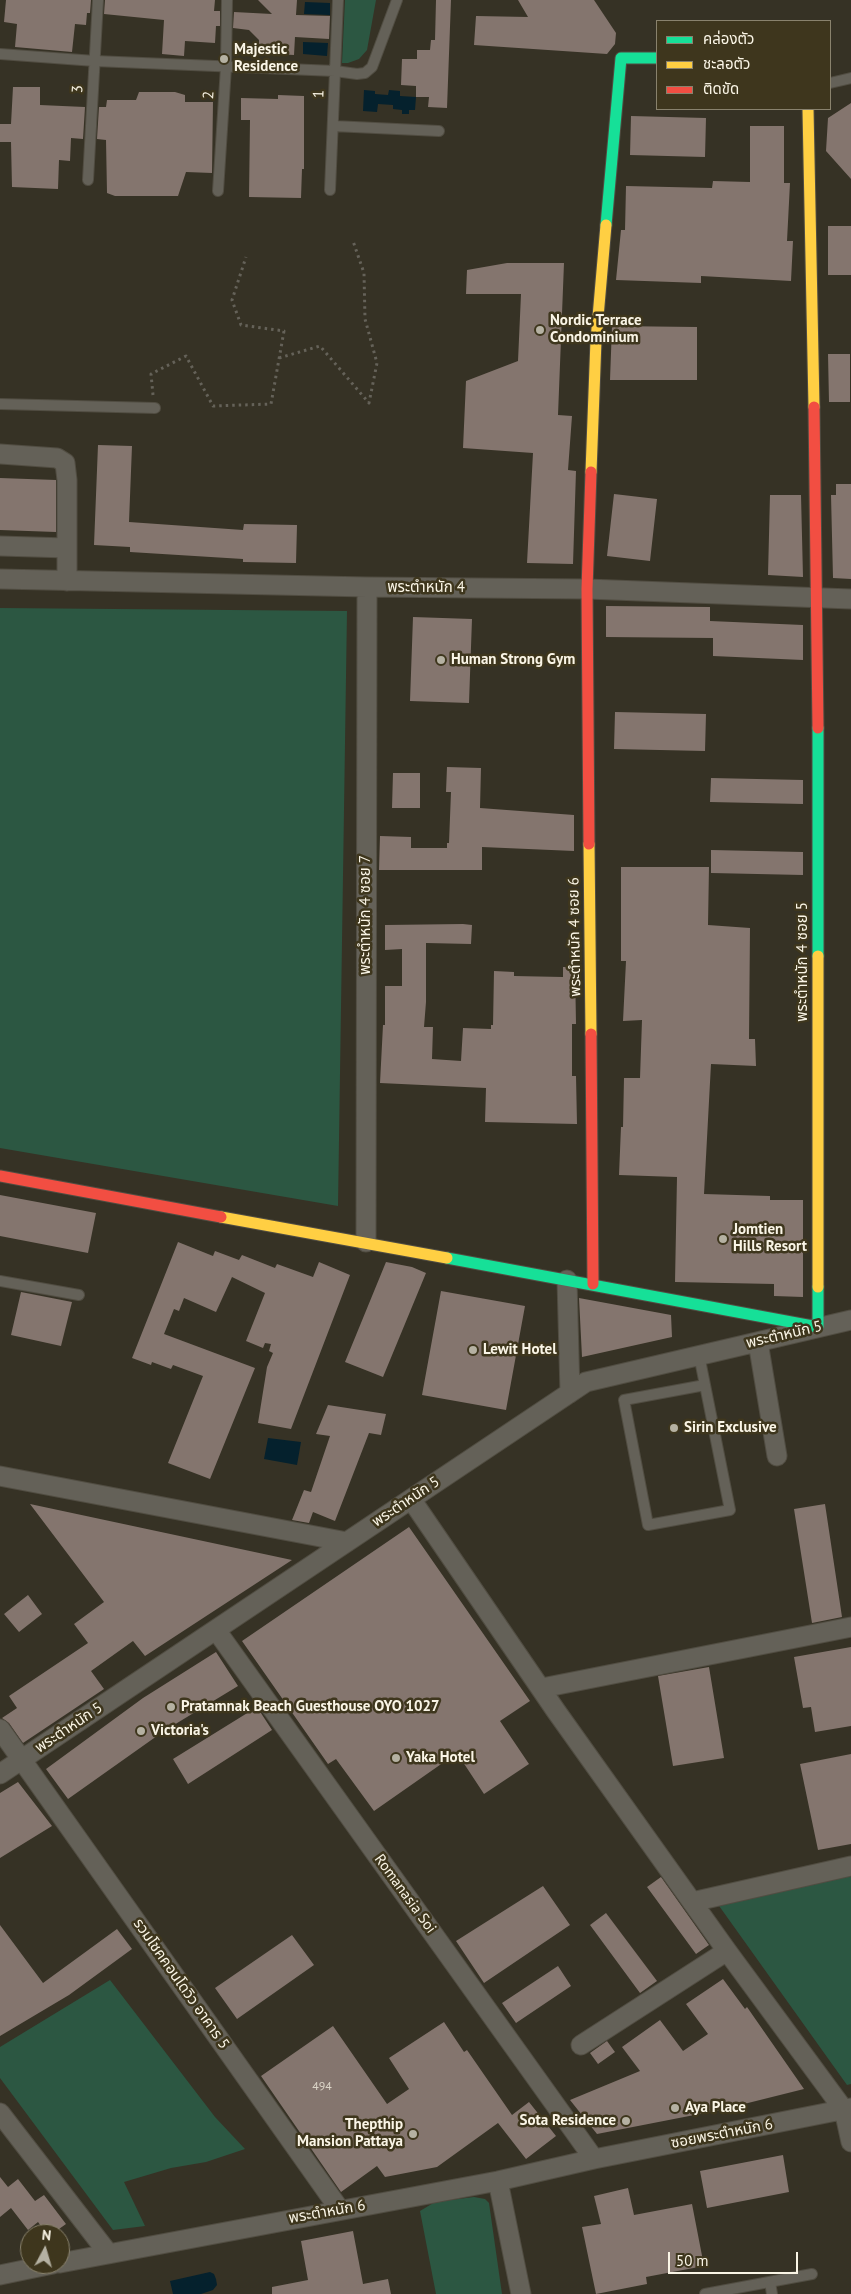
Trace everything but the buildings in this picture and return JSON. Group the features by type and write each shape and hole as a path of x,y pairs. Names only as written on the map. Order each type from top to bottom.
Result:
{"street":[{"name":"พระตำหนัก 4 ซอย 6","path":"593,1284 587,589 596,340 621,58 656,58"},
{"name":"พระตำหนัก 4 ซอย 5","path":"808,110 818,598 818,1327"},
{"path":"0,454 57,458 65,463 67,480 67,580"},
{"path":"0,546 67,548"},
{"name":"พระตำหนัก 4","path":"0,579 367,588 587,589 851,599"},
{"name":"พระตำหนัก 4 ซอย 7","path":"366,1242 367,588"},
{"path":"0,1176 366,1242 818,1327"},
{"path":"567,1280 570,1393"},
{"name":"พระตำหนัก 5","path":"0,1774 586,1382 851,1320"},
{"path":"758,1342 777,1456"},
{"path":"0,1476 347,1542"},
{"path":"412,1499 727,1951 848,2109 851,2142"},
{"path":"542,1688 851,1627"},
{"name":"Romanasia Soi","path":"216,1630 594,2158"},
{"name":"รวมโชคคอนโดวิว อาคาร 5","path":"0,1730 340,2210"},
{"path":"692,1902 851,1866"},
{"path":"581,2045 727,1951"},
{"name":"ซอยพระตำหนัก 6","path":"594,2158 848,2109"},
{"path":"0,2113 108,2253"},
{"name":"พระตำหนัก 6","path":"70,2260 498,2181 594,2158"},
{"path":"498,2181 521,2294"},
{"path":"0,2274 20,2270"}],"lane":[{"name":"3","path":"88,180 98,0"},
{"name":"2","path":"218,191 226,67 227,0"},
{"name":"1","path":"330,190 338,0"},
{"path":"0,54 95,61 365,73 372,67 397,0"},
{"path":"831,84 851,78"},
{"path":"333,126 439,131"},
{"path":"0,404 155,408"},
{"path":"0,1281 79,1294"},
{"path":"699,1355 706,1385 730,1510 648,1525 624,1400 706,1385"},
{"path":"709,2294 812,2274"},
{"path":"770,2282 772,2294"}],"path":[{"path":"280,358 320,346 369,403 377,363 366,320 364,273 353,241"},
{"path":"155,408 151,374 186,356 213,406 271,404 284,331 241,326 232,300 246,257"}],"green space":[{"path":"345,0 376,0 367,50 359,59 342,63"},
{"path":"0,608 347,611 338,1206 0,1148"},
{"path":"851,1876 851,2084 847,2085 717,1903"},
{"path":"110,1980 215,2117 245,2149 206,2162 171,2168 124,2182 145,2226 113,2230 0,2078 0,2047"},
{"path":"474,2197 485,2199 489,2203 502,2294 436,2294 420,2211 435,2202"}],"water":[{"path":"305,2 330,3 330,15 304,14"},
{"path":"303,42 328,43 327,56 303,54"},
{"path":"364,90 375,91 375,94 388,95 389,90 400,91 400,96 416,97 415,110 409,110 409,114 402,114 402,110 393,109 393,105 378,104 377,112 363,111"},
{"path":"268,1438 301,1442 297,1465 264,1459"},
{"path":"210,2272 214,2274 217,2285 213,2290 201,2294 173,2294 170,2281"}],"traffic: fast":[{"path":"606,225 621,58 656,58"},
{"path":"818,728 818,956"},
{"path":"447,1258 818,1327 818,1287"}],"traffic: slow":[{"path":"808,110 814,407"},
{"path":"591,472 596,340 606,225"},
{"path":"589,844 591,1034"},
{"path":"818,956 818,1287"},
{"path":"221,1217 447,1258"}],"traffic: jam":[{"path":"814,407 818,728"},
{"path":"589,844 587,589 591,472"},
{"path":"591,1034 593,1284"},
{"path":"0,1176 221,1217"}],"place":[{"name":"Majestic Residence","path":"224,59"},
{"name":"Nordic Terrace Condominium","path":"540,330"},
{"name":"Human Strong Gym","path":"441,660"},
{"name":"Jomtien Hills Resort","path":"723,1239"},
{"name":"Lewit Hotel","path":"473,1350"},
{"name":"Sirin Exclusive","path":"674,1428"},
{"name":"Pratamnak Beach Guesthouse OYO 1027","path":"171,1707"},
{"name":"Victoria's","path":"141,1731"},
{"name":"Yaka Hotel","path":"396,1758"},
{"name":"Aya Place","path":"675,2108"},
{"name":"Sota Residence","path":"626,2121"},
{"name":"Thepthip Mansion Pattaya","path":"413,2134"}]}
